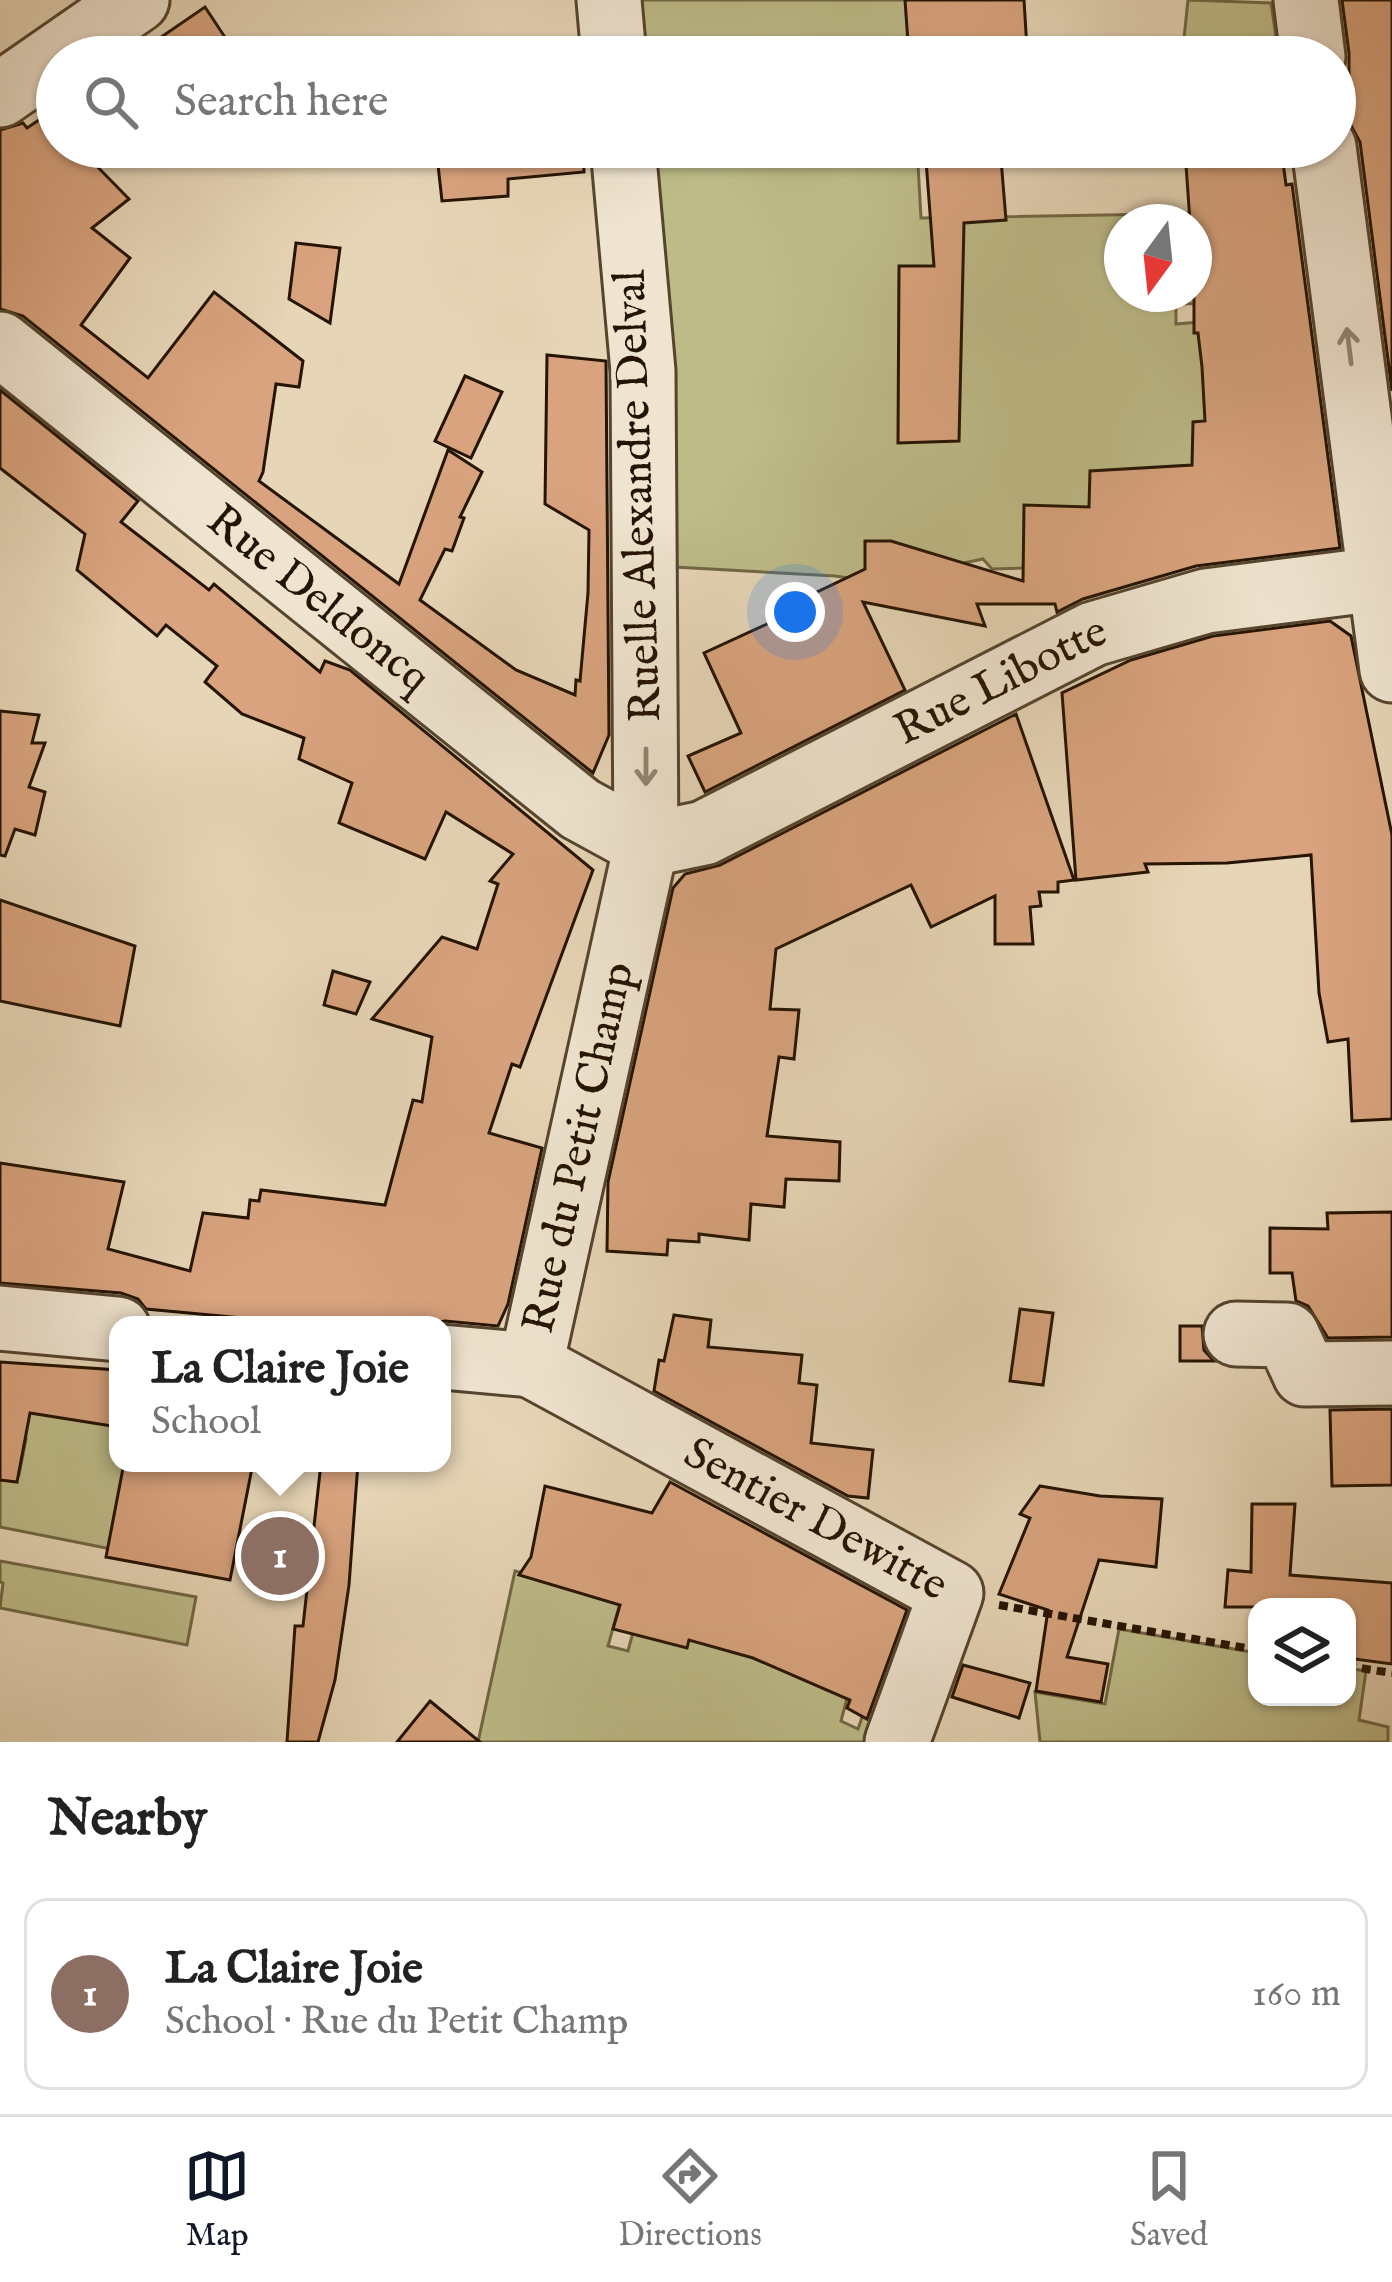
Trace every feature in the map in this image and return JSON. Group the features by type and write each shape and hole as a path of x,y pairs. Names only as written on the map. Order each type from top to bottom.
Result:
{"street":[{"path":"85,36 137,0"},
{"path":"609,0 612,36"},
{"path":"1306,0 1310,36"},
{"path":"0,95 36,70"},
{"name":"Ruelle Alexandre Delval","path":"625,168 643,371 646,845"},
{"path":"1327,168 1392,670"},
{"name":"Rue Deldoncq","path":"0,344 580,809 646,845"},
{"name":"Rue Libotte","path":"646,845 704,833 1093,634 1206,601 1378,579"},
{"name":"Rue du Petit Champ","path":"451,1359 531,1365 646,845"},
{"path":"0,1318 109,1328"},
{"path":"1236,1334 1287,1335 1305,1374 1392,1373"},
{"name":"Sentier Dewitte","path":"531,1365 951,1593"},
{"path":"897,1742 951,1593"}],"path":[{"name":"Sentier Dewitte","path":"951,1593 1248,1648"},
{"path":"1356,1667 1392,1673"}],"shaded area":[{"path":"627,0 908,0 910,36 630,36"},
{"path":"1188,0 1271,3 1276,36 1184,36"},
{"path":"641,168 918,168 921,218 1104,215 1104,312 1176,312 1176,324 1199,322 1219,450 1055,567 992,569 983,559 964,563 971,595 835,576 657,566"},
{"path":"0,1397 109,1411 109,1472 170,1472 202,1567 0,1527 0,1471 19,1475 26,1439"},
{"path":"0,1561 196,1597 187,1645 0,1608"},
{"path":"515,1571 603,1592 625,1585 608,1646 628,1651 635,1625 694,1632 849,1691 841,1721 858,1729 865,1709 885,1716 876,1742 478,1742"},
{"path":"1119,1629 1248,1651 1248,1706 1356,1706 1356,1669 1366,1671 1359,1720 1388,1727 1388,1742 1040,1742 1035,1692 1105,1704"}],"building":[{"path":"905,0 1024,0 1026,36 908,36"},
{"path":"1342,0 1392,0 1392,391 1356,135 1356,36 1347,36"},
{"path":"205,7 224,36 163,36"},
{"path":"36,122 36,168 99,168 129,199 92,228 130,258 81,325 148,378 214,292 303,361 299,387 276,384 259,481 399,584 448,450 482,472 460,517 464,518 452,551 445,549 420,600 516,670 575,695 588,593 589,530 545,504 547,355 606,361 609,735 593,773 23,316 0,309 0,130 23,123 27,128"},
{"path":"438,168 584,168 584,172 508,179 508,196 442,201"},
{"path":"927,168 1002,168 1006,220 964,223 959,441 898,443 899,266 934,266"},
{"path":"1186,168 1284,168 1286,185 1292,184 1340,548 1196,566 1083,599 1057,612 1055,604 977,604 985,626 863,602 905,690 705,792 688,756 741,733 704,653 817,601 813,594 865,569 865,541 891,541 1023,581 1024,505 1089,507 1090,471 1192,465 1193,422 1205,421 1198,333 1194,333 1194,312 1212,312 1212,204 1189,204"},
{"path":"296,243 340,248 330,323 289,299"},
{"path":"465,376 502,392 471,458 435,441"},
{"path":"0,390 138,501 121,522 209,590 214,584 320,672 325,661 350,670 593,870 520,1067 512,1064 489,1133 542,1148 508,1304 498,1326 451,1322 451,1316 221,1316 146,1309 138,1299 121,1293 0,1283 0,1163 124,1182 108,1249 190,1271 203,1213 248,1218 250,1200 259,1201 261,1190 385,1205 413,1100 422,1102 432,1037 372,1019 442,937 477,949 498,884 490,881 513,854 446,812 425,859 339,823 352,783 299,759 304,738 242,714 205,682 217,666 166,625 157,636 77,570 85,534 0,468"},
{"path":"1330,621 1351,636 1392,835 1392,1119 1352,1121 1348,1039 1328,1042 1319,993 1311,855 1145,864 1148,872 1076,880 1062,693 1131,660 1213,636"},
{"path":"0,711 39,715 32,743 45,743 29,787 45,792 35,835 15,829 5,856 0,855"},
{"path":"1016,714 1074,880 1058,882 1058,892 1039,892 1041,906 1030,907 1033,944 995,944 995,896 931,927 911,885 776,949 770,1009 799,1010 794,1059 779,1057 767,1136 840,1142 839,1181 786,1179 784,1207 751,1204 749,1240 699,1234 699,1242 668,1240 667,1255 607,1251 608,1182 673,888 685,874 720,865"},
{"path":"0,900 135,946 120,1026 0,1001"},
{"path":"333,971 370,982 356,1014 324,1005"},
{"path":"1392,1212 1392,1337 1328,1338 1308,1306 1296,1301 1292,1273 1270,1273 1270,1228 1328,1229 1327,1213"},
{"path":"1020,1309 1053,1313 1043,1385 1010,1381"},
{"path":"674,1315 711,1320 708,1347 802,1355 799,1383 817,1385 811,1443 873,1450 868,1498 848,1496 654,1391"},
{"path":"1180,1326 1202,1326 1204,1350 1214,1361 1180,1361"},
{"path":"0,1362 109,1369 109,1426 30,1413 17,1482 0,1480"},
{"path":"1392,1409 1392,1485 1332,1486 1330,1410"},
{"path":"122,1472 251,1472 230,1580 106,1557"},
{"path":"320,1472 357,1472 349,1585 335,1680 318,1742 287,1742 295,1626 303,1626"},
{"path":"670,1482 907,1610 867,1719 847,1708 850,1700 753,1658 689,1640 687,1648 613,1629 620,1605 519,1575 531,1557 545,1486 652,1513"},
{"path":"1040,1486 1162,1499 1156,1567 1099,1560 1067,1657 1108,1664 1101,1702 1036,1691 1048,1610 999,1594 1030,1518 1020,1514"},
{"path":"1252,1504 1295,1504 1290,1575 1392,1583 1392,1664 1356,1659 1356,1598 1248,1598 1248,1607 1225,1607 1228,1570 1251,1572"},
{"path":"963,1665 1030,1683 1019,1718 952,1697"},
{"path":"430,1701 480,1742 397,1742"}],"place":[{"name":"La Claire Joie","path":"280,1556"}]}
